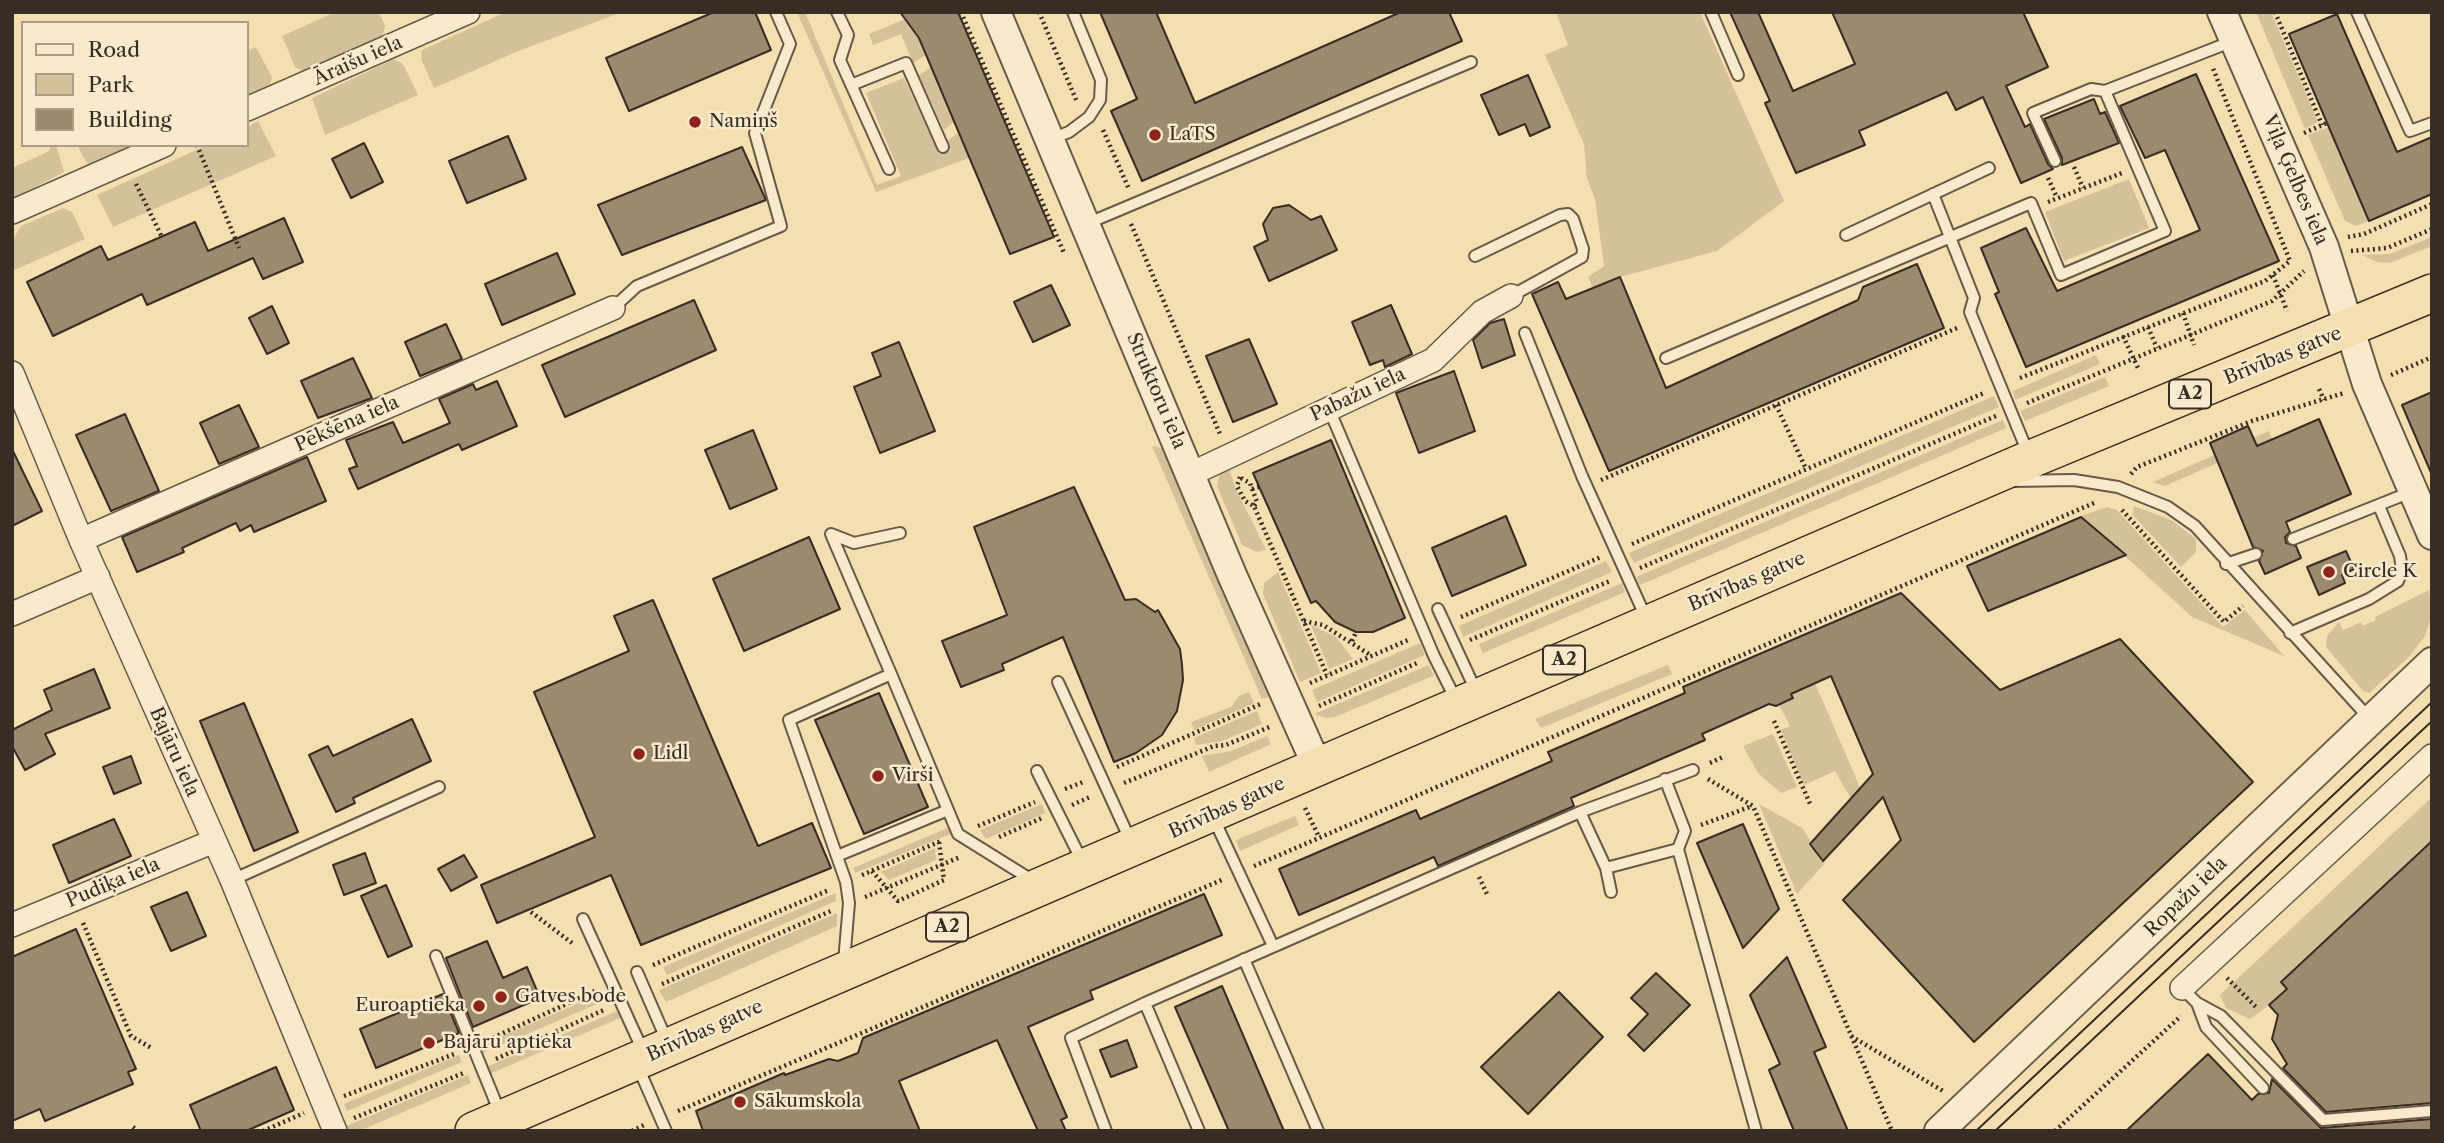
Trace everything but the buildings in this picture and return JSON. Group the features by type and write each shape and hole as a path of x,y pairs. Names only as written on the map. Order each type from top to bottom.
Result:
{"highway":[{"name":"Brīvības gatve","path":"488,1125 2031,459 2432,293"}],"street":[{"name":"Āraišu iela","path":"248,109 468,12"},
{"name":"Struktoru iela","path":"996,12 1232,575 1318,768"},
{"name":"Viļa Ģelbes iela","path":"2230,25 2324,247 2349,329"},
{"path":"12,212 160,147"},
{"name":"Pabažu iela","path":"1191,474 1433,360 1482,312 1511,296"},
{"name":"Pēkšēna iela","path":"81,540 613,308"},
{"path":"2349,329 2367,384 2432,535"},
{"name":"Bajāru iela","path":"12,373 81,540 232,880 323,1105 341,1126"},
{"path":"12,614 98,578"},
{"name":"Ropažu iela","path":"1939,1131 2432,662"},
{"path":"2190,995 2432,756"},
{"name":"Pudiķa iela","path":"12,925 214,841"}],"lane":[{"path":"613,308 637,286 781,226 755,133 790,44 776,12"},
{"path":"837,12 848,35 840,60 889,169"},
{"path":"1050,139 1069,132 1089,117 1100,100 1101,80 1073,12"},
{"path":"1711,12 1738,75"},
{"path":"2357,12 2410,131 2432,123"},
{"path":"2055,161 2033,113 2091,89 2105,91 2206,51 2230,25"},
{"path":"1086,224 1471,62"},
{"path":"851,85 906,63 943,147"},
{"path":"1666,358 2031,203 2061,275 2165,231 2105,91"},
{"path":"1846,235 1989,168"},
{"path":"1933,194 1975,298 1970,312 2031,459"},
{"path":"1475,256 1560,215 1568,215 1573,219 1583,249 1581,257 1511,296"},
{"path":"1525,333 1587,486 1648,624"},
{"path":"1329,409 1434,656 1469,701"},
{"name":"Brīvības gatve","path":"1978,482 2074,480 2118,487 2168,507 2195,526 2226,564 2371,720"},
{"path":"2293,539 2413,491"},
{"path":"2290,633 2369,599 2398,581 2402,570 2400,556 2379,506"},
{"path":"900,533 854,543 831,534 958,834 1043,887"},
{"path":"2226,564 2256,554"},
{"path":"1438,609 1455,647 1469,701"},
{"path":"844,970 849,903 837,856 789,720 891,674"},
{"path":"1058,682 1134,848"},
{"path":"1106,1131 1071,1038 1273,946 1580,812 1693,770"},
{"path":"1037,771 1086,868"},
{"path":"1665,779 1685,831 1678,849 1756,1131"},
{"path":"232,880 439,788"},
{"path":"837,856 948,810"},
{"path":"1580,812 1606,868 1611,892"},
{"path":"1212,814 1273,946"},
{"path":"1606,868 1678,849"},
{"path":"583,919 621,1002 650,1055"},
{"path":"436,956 480,1066 488,1125"},
{"path":"1244,959 1318,1131"},
{"path":"637,972 646,991 650,1055 661,1118 666,1131"},
{"path":"2190,995 2206,1027 2263,1088"},
{"path":"2190,995 2221,1016 2323,1120 2432,1111"},
{"path":"1145,1003 1199,1131"}],"path":[{"path":"1040,12 1081,113 1099,122 1135,203 1130,226 1229,456 1241,478 1250,483 1257,502 1254,506"},
{"path":"2275,12 2325,124 2304,133"},
{"path":"2020,378 2273,275 2290,261 2206,51"},
{"path":"198,147 239,248"},
{"path":"124,163 162,237"},
{"path":"2074,167 2083,188"},
{"path":"2031,203 2042,204 2139,167"},
{"path":"2048,178 2057,198"},
{"path":"2352,236 2364,234 2432,204"},
{"path":"2358,248 2387,248 2432,229"},
{"path":"1455,647 2133,357 2272,301 2311,267"},
{"path":"2273,275 2287,311"},
{"path":"2183,313 2194,345"},
{"path":"1587,486 1975,323"},
{"path":"2148,327 2157,348"},
{"path":"2123,337 2138,368"},
{"path":"2386,377 2432,357"},
{"path":"2319,389 2324,400"},
{"path":"1626,546 1990,391"},
{"path":"632,1131 2104,499 2137,467 2252,421 2348,391"},
{"path":"1776,405 1806,469"},
{"path":"1241,478 1237,486 1245,501 1254,506 1327,675"},
{"path":"1252,489 1259,487"},
{"path":"2104,499 2119,506 2224,622 2239,607 2247,608"},
{"path":"1304,621 1324,625 1372,656"},
{"path":"1352,641 1356,632"},
{"path":"1311,709 1434,656"},
{"path":"1774,721 1811,806"},
{"path":"646,991 942,865 1057,811 1214,746 1226,745 1279,723"},
{"path":"1693,770 1753,806 1892,1131"},
{"path":"1685,831 1753,806"},
{"path":"1305,808 1319,837"},
{"path":"872,871 898,901 944,880 939,842"},
{"path":"73,899 131,1036 153,1049"},
{"path":"531,912 607,969"},
{"path":"2227,978 2256,1007"},
{"path":"341,1126 621,1002"},
{"path":"2056,1131 2181,1016"},
{"path":"1850,1035 1966,1105"},
{"path":"263,1131 323,1105"},
{"path":"2062,1125 2068,1131"}],"green space":[{"path":"335,12 379,12 385,26 382,38 305,72 295,67 282,36"},
{"path":"506,12 622,12 516,52 434,88 421,59 422,50"},
{"path":"797,12 805,12 877,185 901,176 866,93 904,78 939,154 951,150 947,141 958,133 969,158 876,192"},
{"path":"1556,12 1700,12 1784,201 1717,251 1620,277 1593,288 1588,277 1604,266 1595,199 1587,179 1584,144 1545,55 1568,45"},
{"path":"2256,12 2271,12 2318,122 2305,129"},
{"path":"905,19 919,38 926,55 913,63 901,34 873,45 869,34"},
{"path":"256,47 272,77 270,85 248,95 248,51"},
{"path":"394,59 403,64 418,95 325,135 312,98"},
{"path":"931,67 954,122 944,130 919,75"},
{"path":"258,121 276,156 113,227 97,195 203,147 248,147 248,126"},
{"path":"2329,127 2369,221 2356,226 2345,221 2308,135"},
{"path":"50,147 57,147 64,172 12,199 12,168 49,151"},
{"path":"78,147 128,147 88,165"},
{"path":"2129,179 2149,228 2064,261 2045,212"},
{"path":"63,208 72,212 85,239 12,271 12,241 21,226"},
{"path":"2432,237 2432,246 2390,263 2377,262 2362,255 2389,254"},
{"path":"2096,355 2100,364 2015,400 2013,391"},
{"path":"2105,377 2109,386 2025,421 2020,411"},
{"path":"1994,396 1999,407 1634,563 1629,553"},
{"path":"2003,420 2006,428 1640,585 1636,577"},
{"path":"2269,431 2272,439 2165,486 2153,482"},
{"path":"1152,446 1165,449 1171,456 1270,696 1262,699"},
{"path":"1228,464 1235,487 1266,550 1257,552 1242,545 1217,486 1221,468"},
{"path":"2134,506 2171,520 2196,539 2196,552 2181,567 2133,515"},
{"path":"2107,507 2117,510 2223,627 2245,610 2284,656 2192,617 2081,516"},
{"path":"1606,561 1612,572 1463,637 1459,626"},
{"path":"1278,572 1321,673 1300,682 1263,594 1264,583"},
{"path":"1622,583 1625,592 1483,653 1479,644"},
{"path":"2429,590 2432,614 2425,636 2409,657 2369,693 2363,691 2326,647 2327,636 2339,622 2343,630 2361,622 2363,626 2376,620 2375,617"},
{"path":"1311,625 1336,637 1353,659 1329,669"},
{"path":"1420,643 1425,655 1317,702 1312,690"},
{"path":"1429,665 1434,676 1335,717 1326,718 1314,714"},
{"path":"1668,665 1672,674 1541,728 1535,719"},
{"path":"1815,683 1871,813 1851,799 1835,771 1804,785 1781,730 1790,726 1779,705 1793,699 1791,694"},
{"path":"1249,692 1254,703 1194,730 1191,722 1231,707 1239,696"},
{"path":"1257,711 1262,724 1222,741 1196,745 1194,738"},
{"path":"1773,734 1797,787 1781,793 1758,773 1743,746"},
{"path":"1267,736 1271,744 1209,772 1202,756 1231,751"},
{"path":"2432,797 2432,841 2281,982 2287,989 2269,1005 2250,1019 2226,1008 2220,995"},
{"path":"1042,804 1045,813 986,839 980,830"},
{"path":"1759,804 1802,828 1825,863 1797,894"},
{"path":"1295,816 1299,825 1240,851 1236,840"},
{"path":"950,827 953,833 855,873 853,868"},
{"path":"935,848 936,860 889,880 881,872"},
{"path":"836,893 836,901 667,975 663,967"},
{"path":"837,913 837,926 666,1002 659,990"},
{"path":"607,991 611,998 478,1055 475,1048"},
{"path":"617,1011 620,1018 487,1075 484,1068"},
{"path":"459,1055 462,1062 347,1111 344,1104"},
{"path":"468,1075 471,1083 359,1131 348,1131 346,1126"}],"tram line":[{"path":"1976,1131 2432,702"},
{"path":"1995,1131 2432,721"}],"place":[{"name":"Namiņš","path":"695,122"},
{"name":"LaTS","path":"1155,135"},
{"name":"Circle K","path":"2329,572"},
{"name":"Lidl","path":"639,754"},
{"name":"Virši","path":"878,776"},
{"name":"Gatves bode","path":"501,997"},
{"name":"Euroaptieka","path":"479,1006"},
{"name":"Bajāru aptieka","path":"429,1043"},
{"name":"Sākumskola","path":"740,1102"}]}
